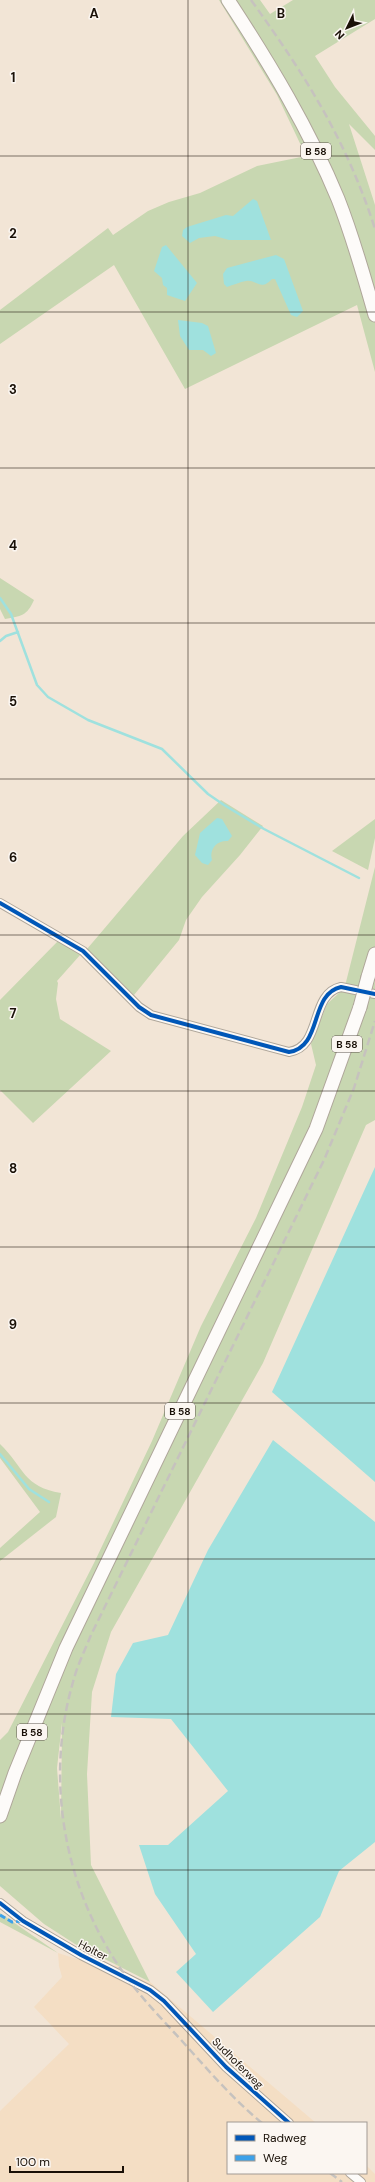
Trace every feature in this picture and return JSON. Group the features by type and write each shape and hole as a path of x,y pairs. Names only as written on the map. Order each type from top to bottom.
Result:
{"main road":[{"name":"B 58","path":"228,0 286,93 318,155 338,200 375,315"},
{"name":"B 58","path":"0,1816 15,1773 66,1648 313,1136 360,1007 375,954"}],"street":[{"path":"0,903 83,952 139,1007 151,1015 289,1052 298,1051 309,1039 324,1000 337,988 341,987 375,994"},
{"name":"Holter","path":"0,1903 23,1921 56,1941 150,1990 177,2013"},
{"name":"Sudhoferweg","path":"177,2013 226,2066 288,2122"},
{"path":"351,2174 362,2182"}],"shaded area":[{"path":"58,1953 118,1972 114,1965 119,1966 125,1974 150,1982 315,2122 227,2122 227,2174 367,2174 367,2166 375,2174 375,2182 0,2182 0,2111 69,2044 34,2007 62,1977"}],"green space":[{"path":"219,0 260,0 270,14 293,0 375,0 375,19 315,56 335,87 375,136 375,150 349,124 375,205 375,372 357,305 185,389 114,265 0,344 0,310 108,228 113,235 148,211 169,202 200,193 257,166 306,156 277,95"},
{"path":"0,578 34,600 26,612 19,616 5,619 0,609"},
{"path":"221,800 263,826 240,855 202,897 186,920 179,940 134,995 87,949 183,836"},
{"path":"375,819 375,838 368,870 332,851"},
{"path":"375,867 375,1120 366,1125 263,1363 111,1632 92,1692 87,1774 91,1865 150,1982 75,1944 44,1924 0,1886 0,1740 8,1732 94,1563 152,1441 201,1326 256,1218 302,1107 316,1065 311,1044 327,1004 340,992 346,982","holes":["62,1723 61,1819 57,1768"]},
{"path":"59,940 81,954 57,981 56,999 60,1019 111,1051 33,1123 0,1090 0,1000"},
{"path":"0,1444 31,1481 48,1490 61,1493 56,1517 0,1561 0,1548 40,1512 0,1458"},
{"path":"0,1913 58,1953 0,1922"}],"water":[{"path":"253,199 257,201 271,240 229,240 215,236 199,238 190,243 182,236 183,230 187,227 226,215 233,216"},
{"path":"166,245 197,283 185,301 167,295 167,288 163,285 162,278 154,271 162,247"},
{"path":"276,255 284,259 303,311 297,317 291,315 275,279 272,279 264,285 250,281 241,282 227,287 224,284 223,274 227,268"},
{"path":"178,320 202,323 208,326 216,353 211,356 203,350 189,350 180,336"},
{"path":"217,818 222,819 232,836 228,841 220,842 214,846 211,856 212,860 208,865 202,863 195,855 200,833"},
{"path":"375,1167 375,1482 272,1392"},
{"path":"273,1440 375,1522 375,1842 339,1871 320,1917 213,2012 176,1972 196,1954 155,1894 139,1845 168,1845 228,1791 171,1719 111,1717 116,1674 133,1643 168,1635 208,1550"}],"waterway":[{"path":"0,598 11,614 37,685 48,697 88,720 162,749 208,794 224,805 264,829 359,878"},
{"path":"0,641 6,636 18,632"},
{"path":"0,1454 29,1489 49,1502"}],"railway":[{"path":"251,0 307,82 323,110 351,167 364,197 375,229"},
{"path":"261,2122 221,2084 145,2001 125,1975 104,1943 87,1908 75,1872 66,1835 61,1797 60,1758 64,1720 73,1682 91,1635 324,1160 354,1088 375,1021"},
{"path":"331,2174 342,2182"}],"marked path":[{"path":"0,1915 12,1922 23,1921"}],"cycle path":[{"path":"0,903 83,951 139,1007 151,1015 289,1052 300,1048 307,1041 319,1009 324,999 331,992 341,987 375,994"},
{"path":"0,1903 23,1921 81,1955 150,1990 164,2001 226,2067 288,2122"}]}
